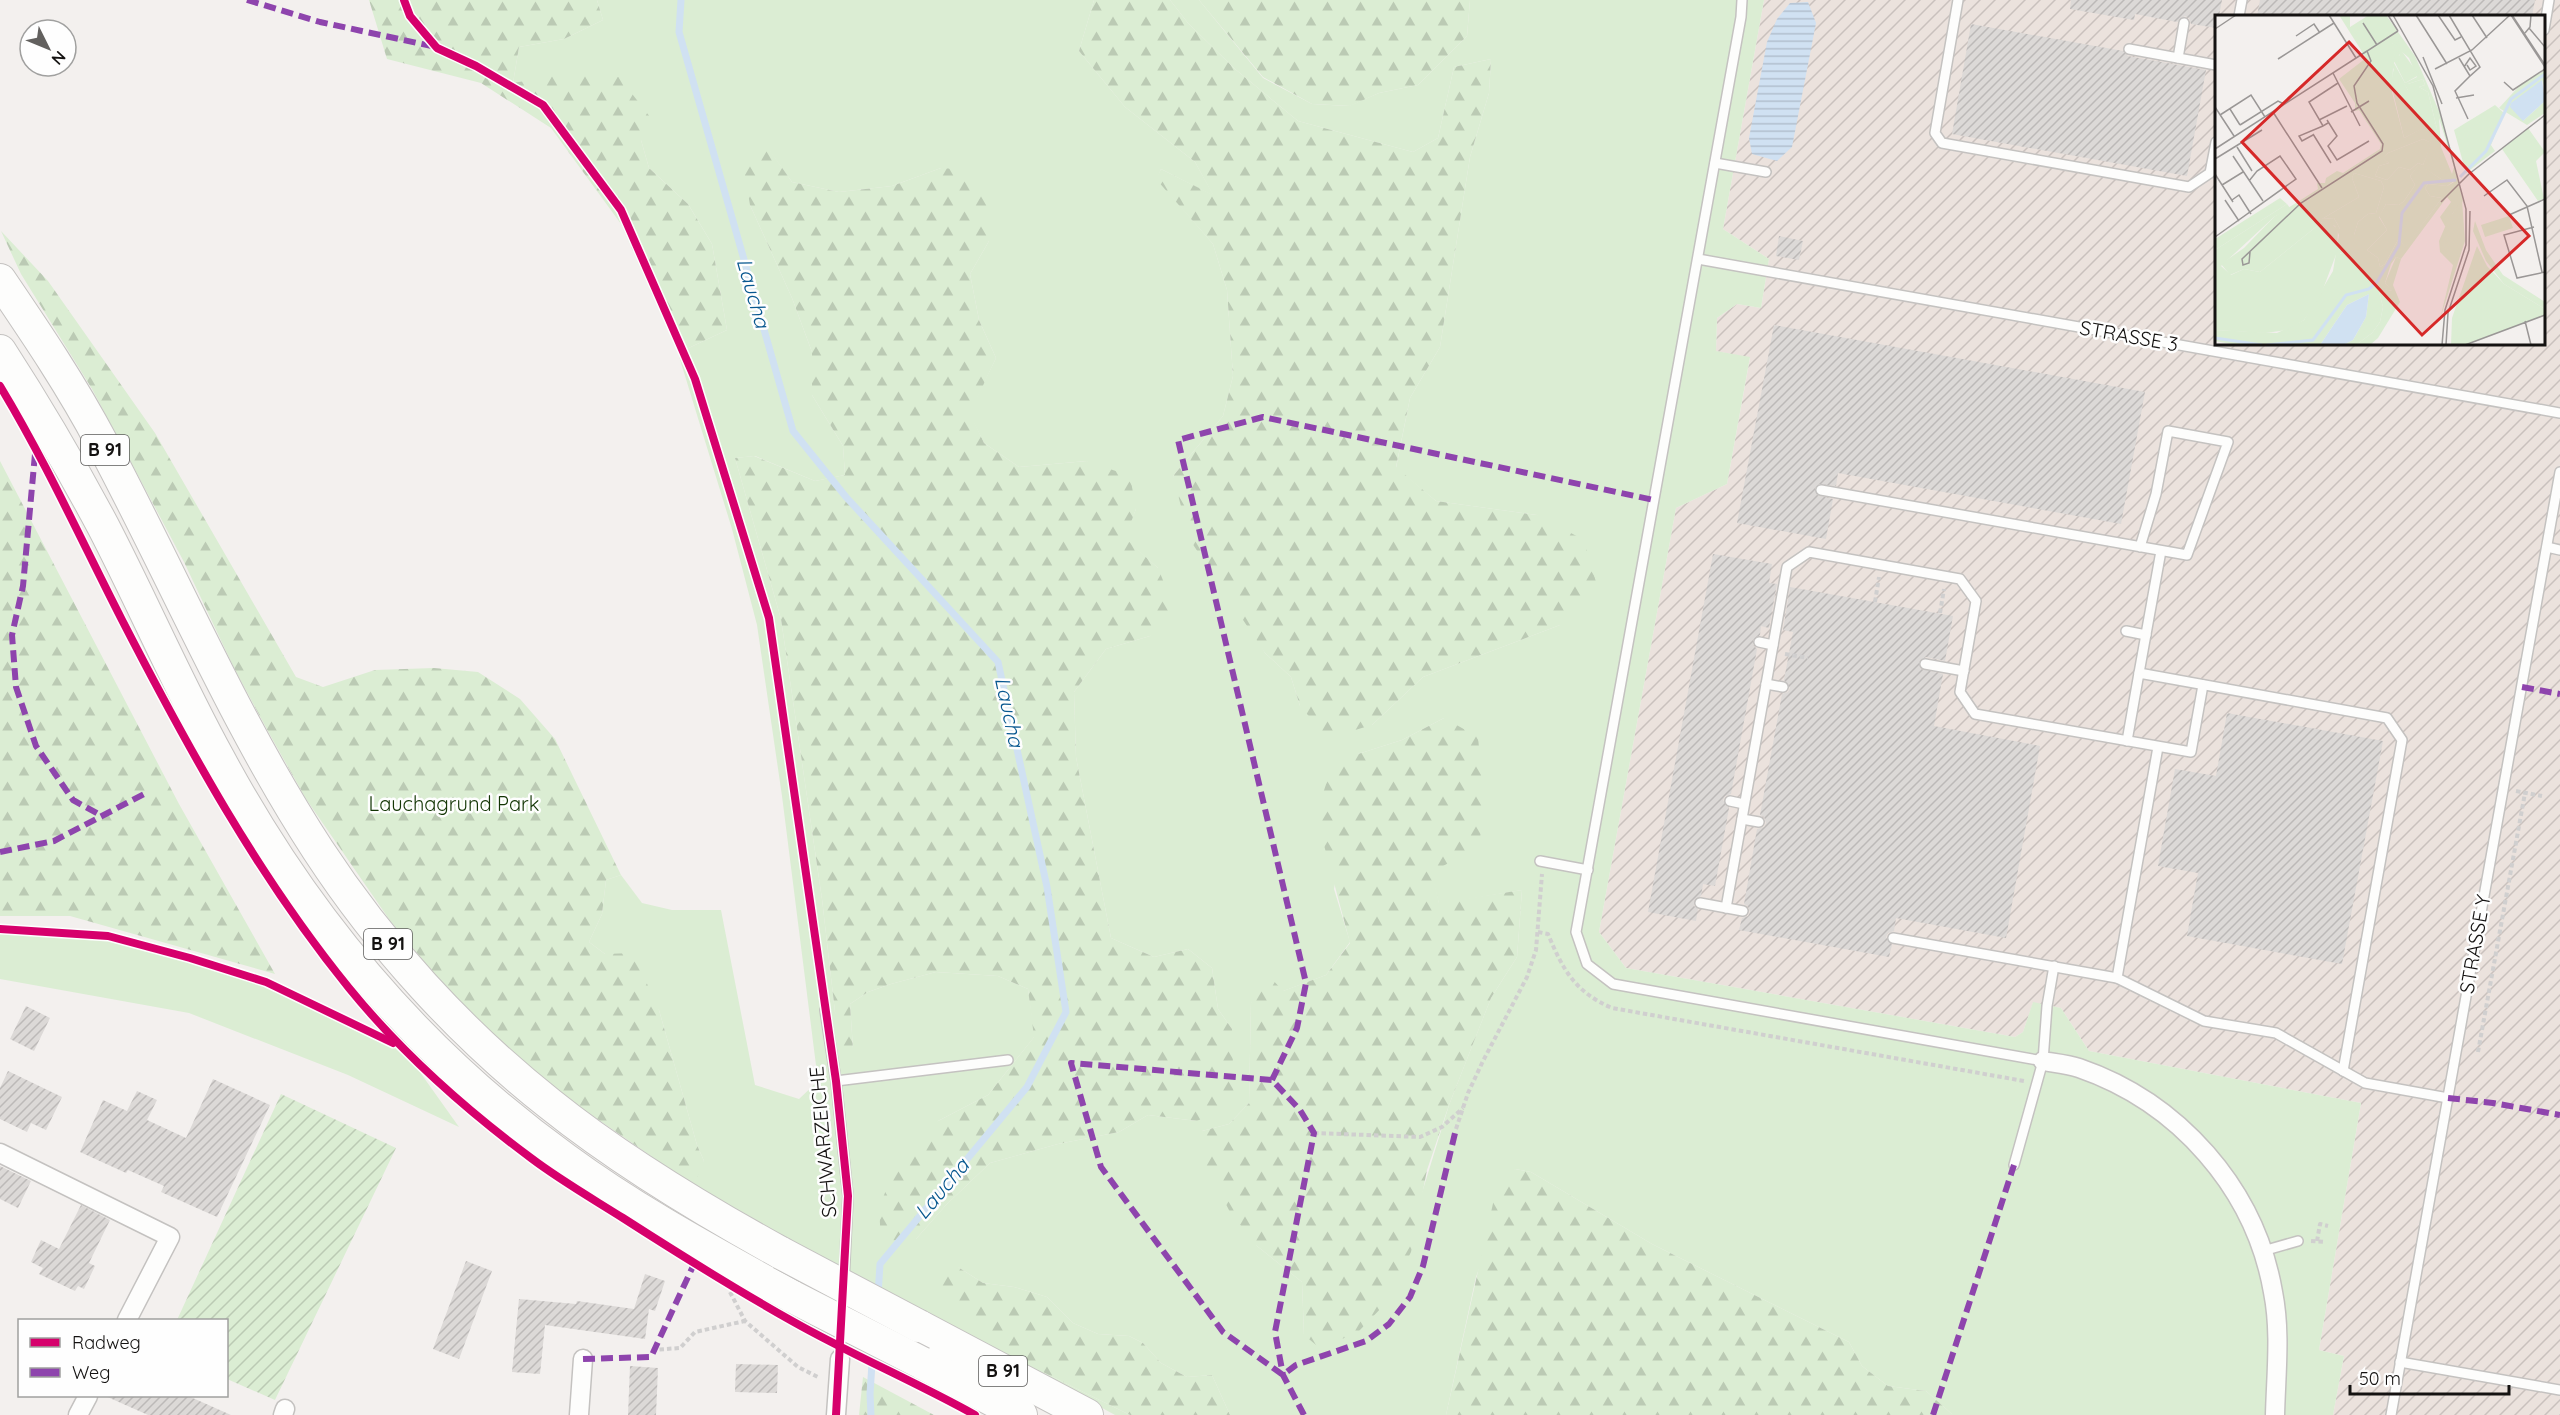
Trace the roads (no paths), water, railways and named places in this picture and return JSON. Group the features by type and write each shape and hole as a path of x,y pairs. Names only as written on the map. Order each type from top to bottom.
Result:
{"highway":[{"name":"B 91","path":"0,280 44,344 100,439 266,764 319,851 399,959 496,1058 549,1104 605,1146 723,1221 1087,1415"},
{"name":"B 91","path":"0,351 59,447 103,527 219,760 300,893 346,955 398,1014 442,1058 510,1118 566,1160 637,1208 793,1297 1021,1415"}],"street":[{"path":"2043,1061 2078,1067 2129,1091 2176,1123 2197,1142 2232,1186 2247,1211 2263,1251 2274,1292 2277,1320 2276,1415"},
{"path":"0,1153 170,1237 128,1319"},
{"path":"579,1415 583,1359"},
{"name":"SCHWARZEICHE","path":"836,1415 840,1359"},
{"path":"78,1415 87,1397"}],"lane":[{"path":"1742,0 1741,18 1576,932 1587,964 1613,984 2043,1061"},
{"path":"1958,0 1935,133 1942,143 2189,187 2210,173 2215,149"},
{"path":"2239,15 2242,0"},
{"path":"2545,24 2549,0"},
{"path":"2178,58 2184,23"},
{"path":"2129,49 2215,65"},
{"path":"1715,163 1766,172"},
{"name":"STRASSE 3","path":"1698,259 2560,413"},
{"path":"1821,490 2161,551 2187,555 2228,442 2168,431 2156,494 2140,547"},
{"name":"STRASSE Y","path":"2391,1415 2560,472"},
{"path":"2547,548 2560,550"},
{"path":"2127,741 2161,551"},
{"path":"1726,908 1787,567 1809,552 1960,579 1976,601 1960,692 1975,714 2191,752 2203,685"},
{"path":"2126,631 2146,635"},
{"path":"1759,642 1772,648"},
{"path":"1925,664 1964,671"},
{"path":"2139,673 2387,718 2402,740 2343,1071"},
{"path":"1766,684 1783,687"},
{"path":"2117,978 2158,747"},
{"path":"1730,801 1744,804"},
{"path":"1742,819 1759,822"},
{"path":"1541,861 1588,870"},
{"path":"1700,903 1743,911"},
{"path":"1893,938 2117,978 2204,1021 2276,1034 2365,1083 2448,1098"},
{"path":"2014,1165 2043,1061 2047,1006 2054,966"},
{"name":"SCHWARZEICHE","path":"825,1010 836,1081 848,1196 840,1359"},
{"path":"836,1081 1008,1060"},
{"path":"2263,1251 2298,1241"},
{"path":"2400,1362 2560,1390"}],"water":[{"path":"1808,2 1816,23 1792,147 1777,161 1752,154 1749,138 1767,42 1777,19 1790,3"}],"waterway":[{"name":"Laucha","path":"681,0 679,32 793,431 846,497 998,662 1047,887 1066,1012 1027,1087 880,1264 878,1295"},
{"name":"Laucha","path":"871,1415 873,1348"}],"park label":[{"name":"Lauchagrund Park","path":"454,804"}]}
